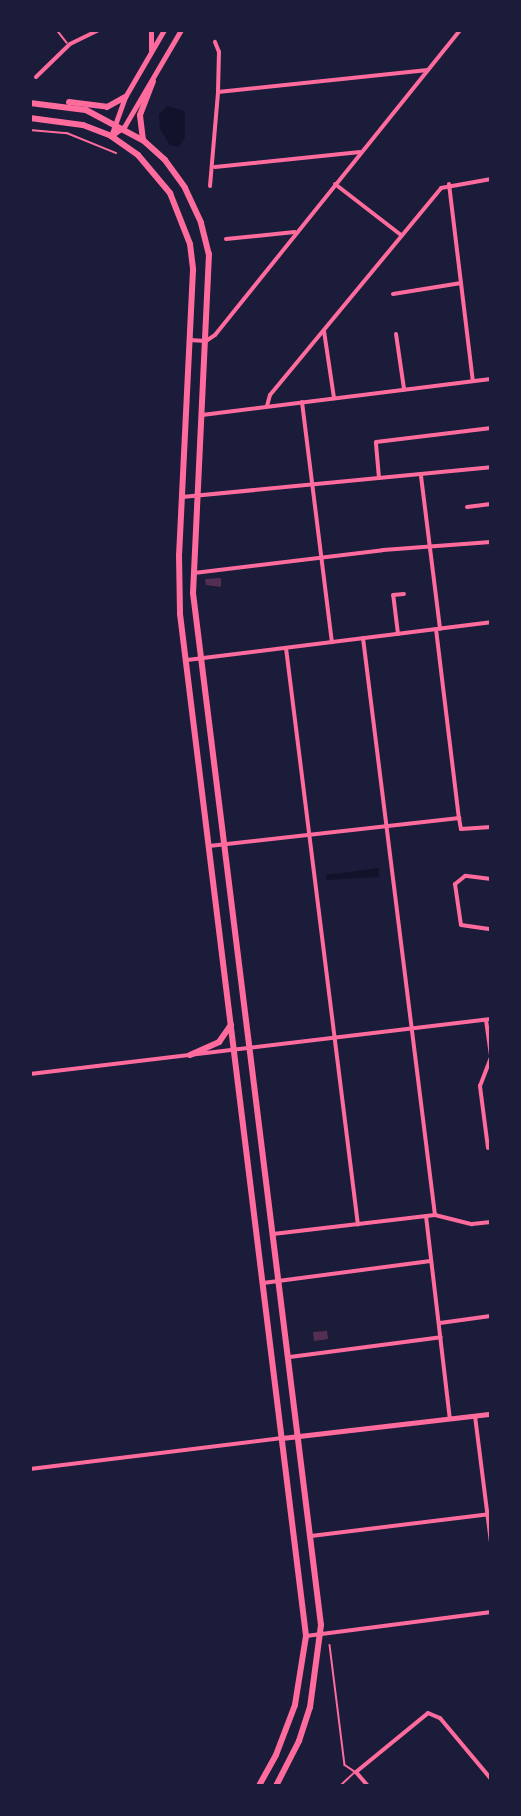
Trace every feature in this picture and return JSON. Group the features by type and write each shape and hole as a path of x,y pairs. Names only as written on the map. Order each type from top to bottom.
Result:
{"highway":[{"path":"144,141 140,115 153,81"},
{"path":"30,102 44,99 100,108 124,97"},
{"path":"30,102 66,105 110,120 144,141 175,171 201,223 210,269 192,573 195,611 290,1356 320,1634 310,1707 299,1741 276,1786"},
{"path":"30,117 66,121 111,136 151,167 179,209 190,244 193,270 179,555 180,614 306,1636 295,1705 276,1755 259,1786"},
{"path":"180,614 195,611"},
{"path":"190,1055 222,1040 231,1024"}],"main road":[{"path":"151,30 151,52"},
{"path":"111,136 110,120 164,30"},
{"path":"111,136 124,127 181,30"}],"street":[{"path":"36,77 70,44 99,30"},
{"path":"189,340 206,341 460,30"},
{"path":"210,186 215,166 219,52 216,42"},
{"path":"218,92 428,70"},
{"path":"215,166 361,152"},
{"path":"267,406 270,395 441,188 449,184 491,179"},
{"path":"335,184 401,235"},
{"path":"449,184 473,381"},
{"path":"226,239 295,232"},
{"path":"393,294 462,283"},
{"path":"324,330 334,398"},
{"path":"396,334 404,390"},
{"path":"202,415 491,379"},
{"path":"303,402 332,642"},
{"path":"379,478 376,442 491,428"},
{"path":"182,497 312,483 421,476 491,466"},
{"path":"421,476 461,829 491,827"},
{"path":"467,507 491,504"},
{"path":"192,573 321,557 491,542"},
{"path":"398,634 393,595 404,594"},
{"path":"187,660 491,622"},
{"path":"363,638 435,1215"},
{"path":"286,648 358,1225"},
{"path":"209,846 459,818"},
{"path":"491,879 465,876 455,884 461,925 491,929"},
{"path":"30,1074 488,1019 491,1057 480,1086 488,1148"},
{"path":"273,1234 435,1215 472,1224 491,1222"},
{"path":"426,1216 450,1419"},
{"path":"263,1283 431,1261"},
{"path":"440,1323 491,1316"},
{"path":"290,1356 441,1337"},
{"path":"30,1469 491,1414"},
{"path":"475,1416 491,1542"},
{"path":"311,1536 489,1515"},
{"path":"306,1636 491,1612"},
{"path":"368,1786 356,1772 428,1713 440,1718 491,1779"}],"lane":[{"path":"57,30 70,44"},
{"path":"330,1645 345,1765 356,1772 340,1786"}],"path":[{"path":"30,130 68,133 116,153"}],"shaded area":[{"path":"167,106 185,111 185,137 179,147 170,145 160,129 159,115"},
{"path":"379,868 379,877 326,880 326,875"}],"building":[{"path":"221,578 221,587 206,585 205,579"},
{"path":"327,1331 328,1339 314,1341 313,1332"}]}
